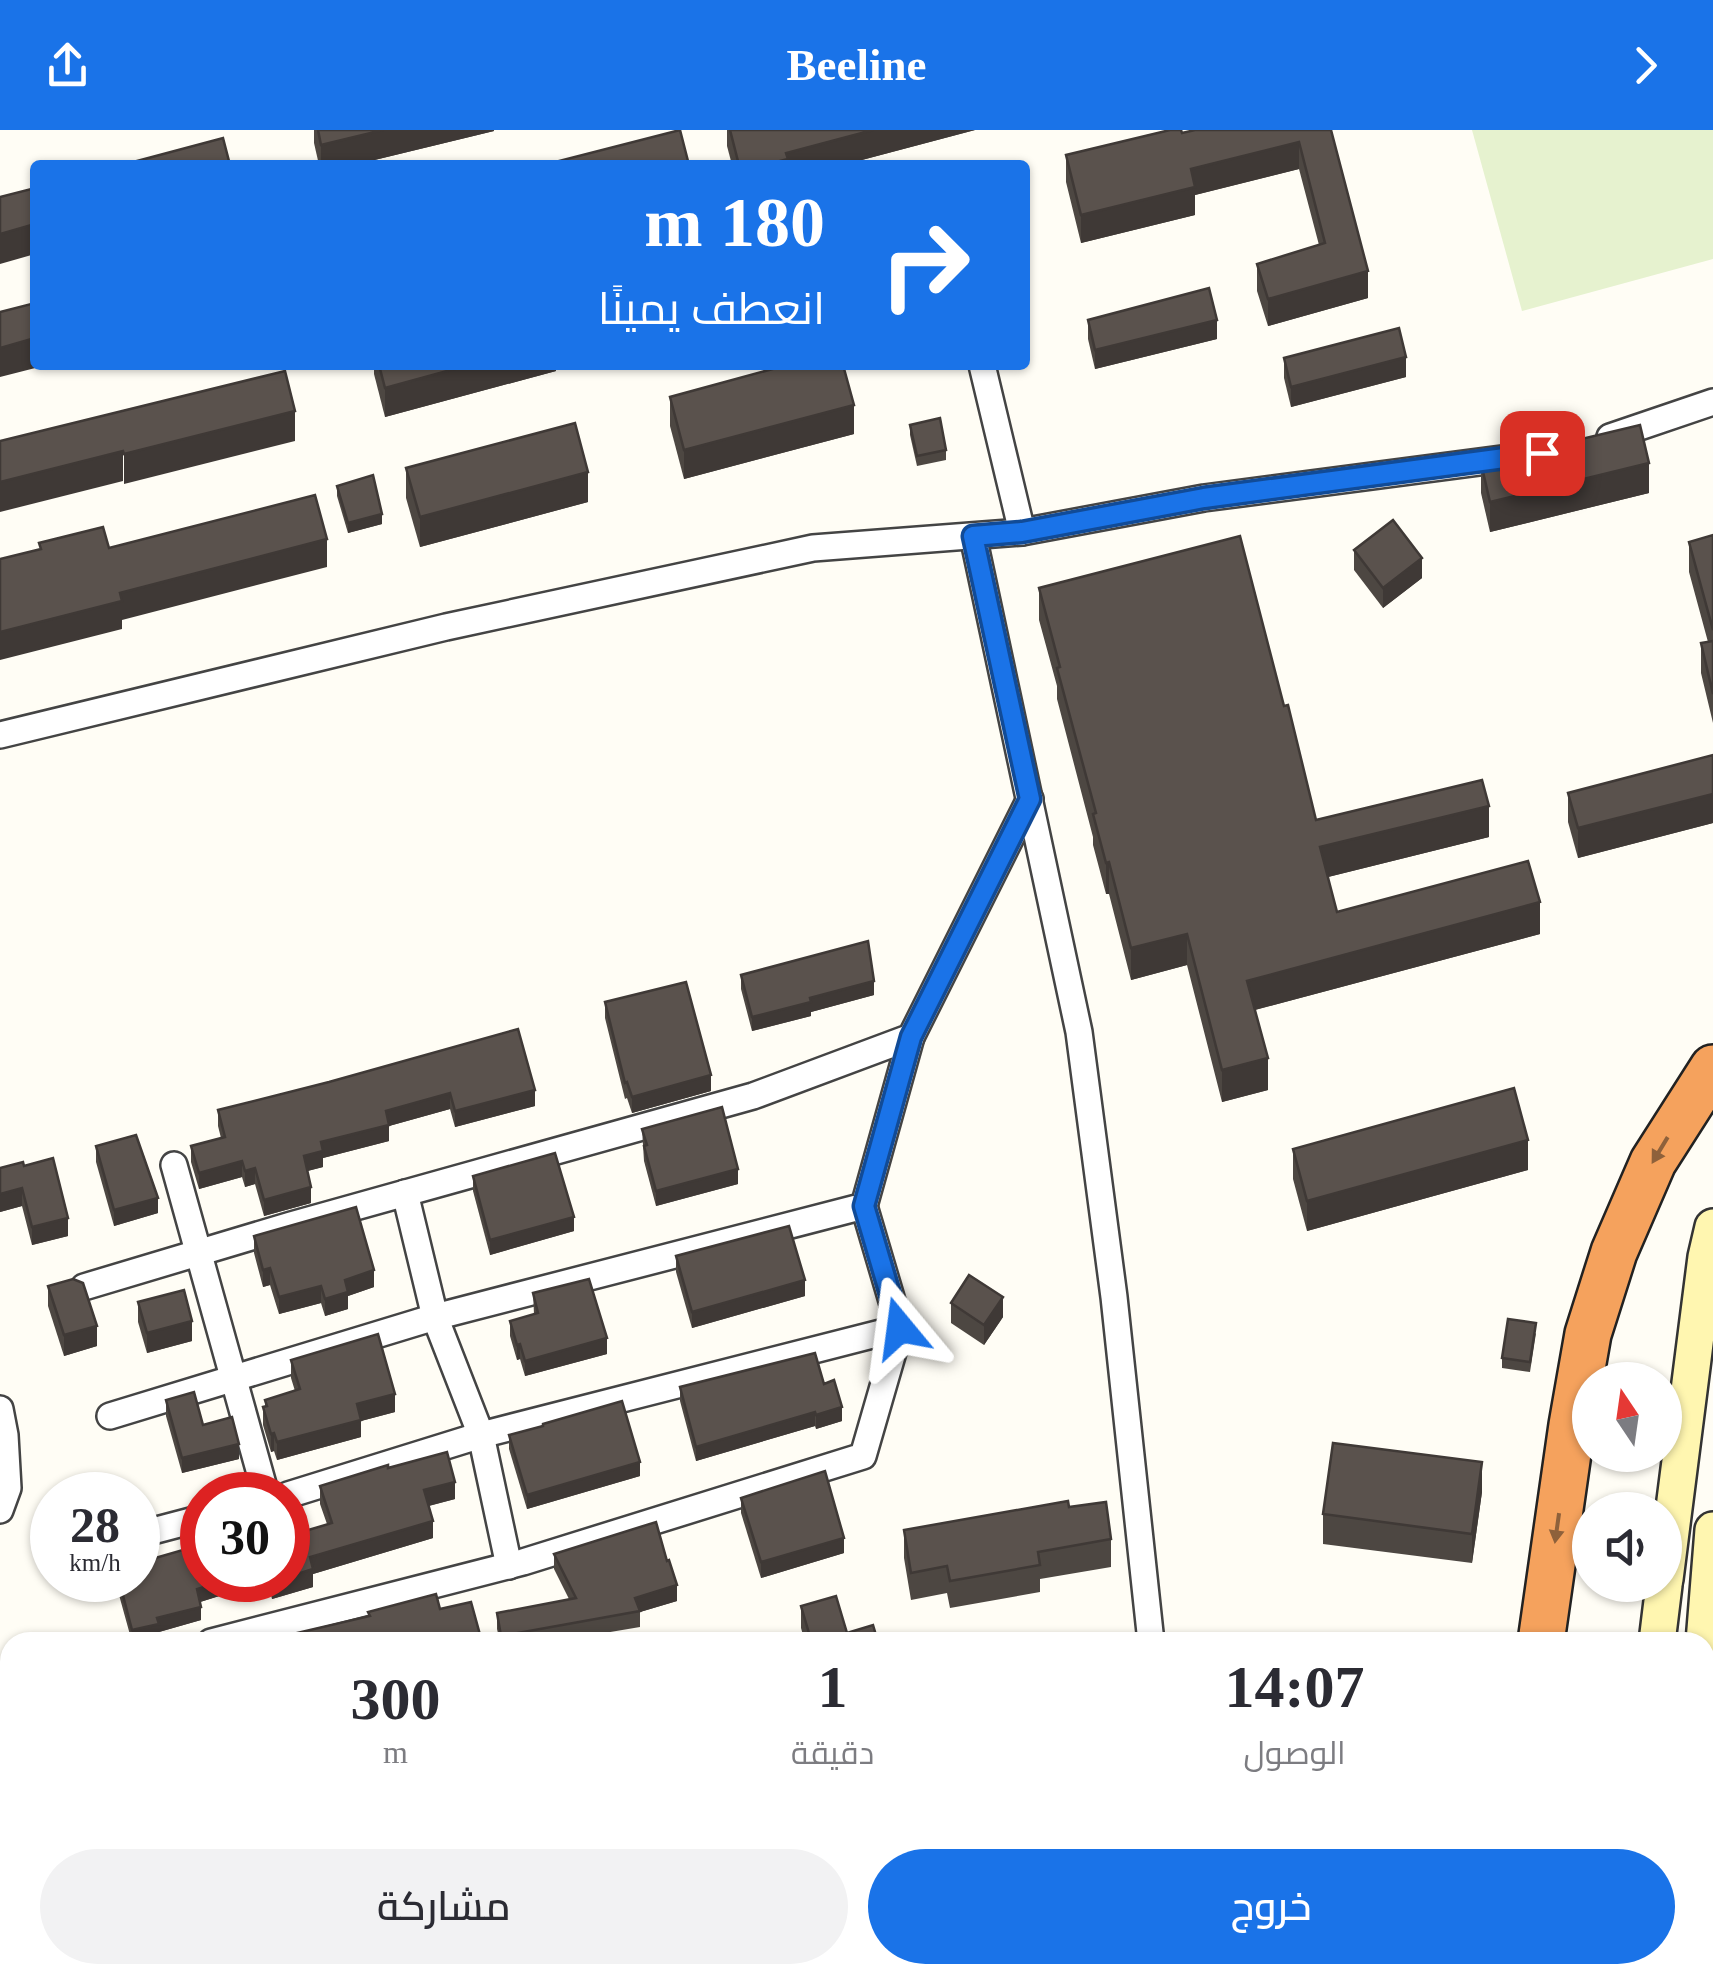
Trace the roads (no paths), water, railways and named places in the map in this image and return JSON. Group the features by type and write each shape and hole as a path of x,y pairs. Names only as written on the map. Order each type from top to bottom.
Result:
{"highway":[{"path":"1542,1632 1588,1334 1614,1252 1652,1162 1713,1068"}],"main road":[{"path":"1676,1492 1713,1227"},
{"path":"1705,1632 1713,1530"},
{"path":"1658,1632 1662,1602"}],"street":[{"path":"983,370 1022,532"},
{"path":"1593,443 1713,402"},
{"path":"0,735 446,627 813,548 1022,532 1204,498 1558,451"},
{"path":"973,536 1079,1032 1116,1316 1147,1632"},
{"path":"249,1632 509,1566 863,1456 900,1328 864,1206 911,1037 1030,799"},
{"path":"84,1287 753,1096 911,1037"},
{"path":"174,1165 260,1472"},
{"path":"404,1193 435,1317 480,1435 509,1566"},
{"path":"110,1416 435,1317 864,1206"},
{"path":"310,1488 480,1435 900,1328"},
{"path":"0,1409 8,1488 0,1510"}]}
